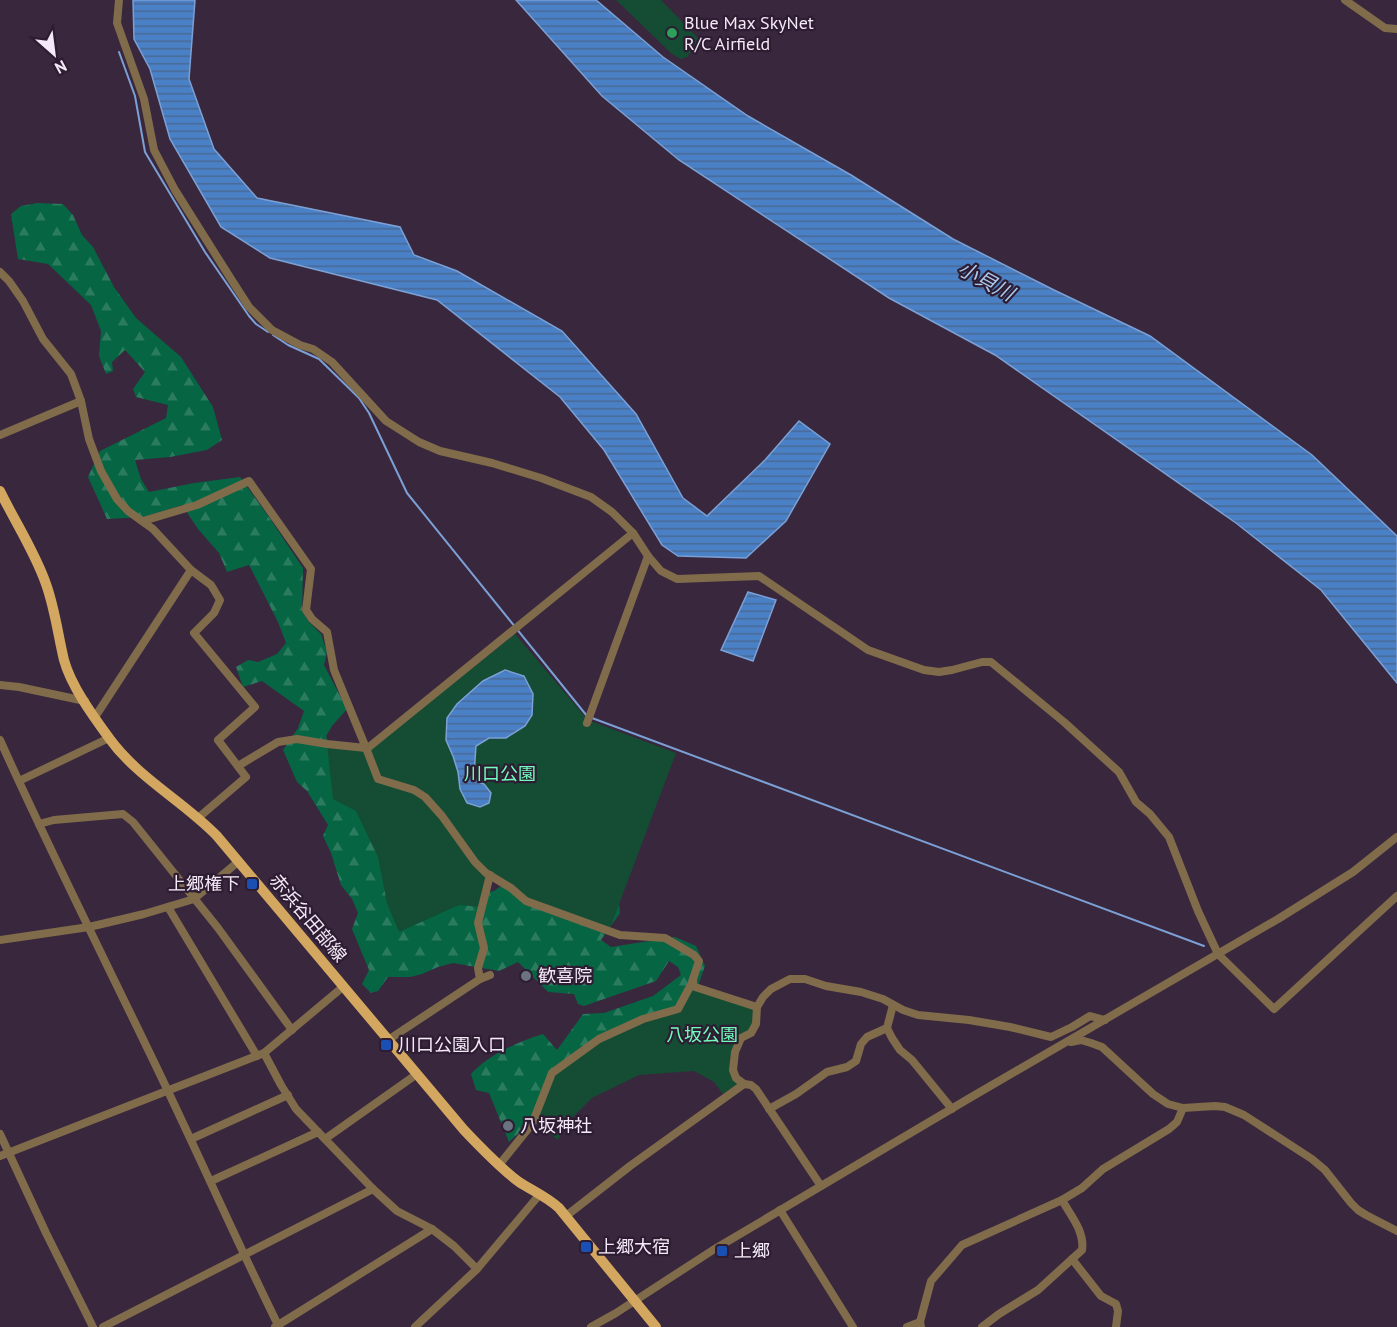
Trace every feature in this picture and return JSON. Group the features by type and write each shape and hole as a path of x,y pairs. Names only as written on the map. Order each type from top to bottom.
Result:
{"main road":[{"name":"赤浜谷田部線","path":"0,491 46,583 68,672 109,738 133,765 217,836 464,1130 519,1182 550,1200 566,1216 656,1327"}],"street":[{"path":"119,0 117,23 144,99 154,150 175,190 249,307 272,330 300,345 313,349 332,362 386,421 419,442 441,451 541,478 591,497 612,512 633,532 648,556 661,571 676,579 759,576 868,651 924,670 939,672 991,662 1064,722 1119,772 1136,802 1170,837 1198,911 1218,954 1274,1009 1397,896"},
{"path":"1345,0 1385,28 1397,28"},
{"path":"0,272 23,301 43,339 71,374 81,401 89,439 101,471 117,499 128,511 153,529 191,570 211,585 220,600 214,613 194,633 255,707 218,740 246,777 198,818"},
{"path":"0,435 81,401"},
{"path":"143,521 197,505 249,480 311,569 306,609 312,619 327,632 334,670 378,779 414,790 425,796 475,862 526,901 620,935 664,938 694,955 699,961 693,981 678,1009 643,1019 598,1039 552,1073 532,1124 499,1165"},
{"path":"238,766 278,742 297,739 369,747 633,532"},
{"path":"587,723 648,556"},
{"path":"94,717 191,570"},
{"path":"0,685 85,702"},
{"path":"19,781 109,738"},
{"path":"0,740 211,1181 277,1326 432,1229"},
{"path":"39,824 54,820 123,814 133,822 218,928 292,1030"},
{"path":"591,1327 780,1210 1319,894 1353,872 1397,837"},
{"path":"0,940 89,927 194,899 239,861"},
{"path":"480,979 478,968 484,948 478,922 490,875"},
{"path":"168,907 296,1109 397,1210 432,1229 454,1246 477,1269"},
{"path":"388,1040 480,979 490,975"},
{"path":"821,1186 756,1089 736,1078 733,1070 735,1052 741,1038 751,1033 756,1024 757,1007 771,989 790,980 805,979 883,999 918,1015 969,1020 1051,1037 1090,1016 1105,1020"},
{"path":"693,981 695,987 757,1007"},
{"path":"0,1156 261,1054 344,986"},
{"path":"893,1005 887,1028 900,1050 912,1060 952,1109"},
{"path":"769,1109 796,1094 827,1072 847,1067 856,1061 861,1044 867,1037 887,1028"},
{"path":"1067,1042 1081,1040 1102,1047 1153,1094 1168,1104 1184,1108 1225,1107 1239,1112 1312,1159 1325,1170 1358,1210 1397,1231"},
{"path":"325,1139 417,1074"},
{"path":"566,1216 630,1166 744,1084"},
{"path":"191,1139 288,1095"},
{"path":"907,1327 920,1324 931,1281 962,1245 1062,1200 1082,1188 1103,1169 1177,1122 1184,1108"},
{"path":"211,1181 318,1132"},
{"path":"0,1134 93,1327"},
{"path":"104,1327 373,1188"},
{"path":"415,1327 477,1269 540,1194"},
{"path":"982,1327 1038,1290 1082,1250 1083,1242 1080,1232 1062,1200"},
{"path":"780,1210 853,1327"},
{"path":"1072,1259 1101,1296 1116,1304 1118,1311 1116,1327"}],"green space":[{"name":"Blue Max SkyNet R/C Airfield","path":"616,0 661,0 700,40 687,57 681,59 672,54"},
{"path":"37,203 63,204 73,215 82,235 93,247 114,287 136,318 181,357 213,407 222,440 207,450 170,457 135,460 141,479 149,492 240,477 303,568 302,611 321,634 327,652 324,665 347,709 326,736 333,755 480,894 494,891 513,877 619,903 620,913 601,940 611,947 675,937 696,946 705,966 694,997 548,1106 509,1142 489,1093 476,1090 471,1074 486,1060 504,1050 543,1034 557,1050 583,1014 604,1013 653,996 681,975 678,967 669,961 656,981 584,1006 578,1004 574,994 548,992 518,962 499,971 453,963 410,977 388,977 378,991 371,993 362,984 369,970 352,929 358,913 352,899 341,885 323,836 328,825 307,791 297,782 283,750 298,728 304,711 262,681 243,687 236,667 248,660 258,662 277,654 286,643 278,622 249,565 227,572 219,553 198,529 182,505 144,517 107,519 88,477 100,451 166,418 168,405 136,397 133,389 145,372 125,350 112,362 113,371 106,374 99,356 101,331 91,305 48,264 18,259 11,214 21,206"},
{"name":"川口公園","path":"515,634 588,720 676,753 609,931 543,907 486,873 482,907 459,905 399,932 387,903 378,857 356,811 333,799 327,744 367,751"},
{"name":"八坂公園","path":"692,982 757,1007 756,1024 733,1050 738,1084 723,1094 714,1082 694,1071 639,1075 592,1098 569,1121 558,1140 533,1121 552,1076 599,1040 678,1009"}],"water":[{"path":"133,0 195,0 189,79 214,149 257,198 400,227 414,255 457,271 562,331 636,414 683,498 707,516 765,460 799,421 830,444 786,521 746,558 678,556 662,545 604,450 560,397 437,300 270,258 221,227 170,139 150,69 134,39"},
{"name":"小貝川","path":"516,0 596,0 663,57 748,116 851,175 953,239 1150,336 1312,455 1397,536 1397,683 1321,590 1236,523 995,355 889,298 679,160 602,96"},
{"path":"748,592 776,600 753,661 721,650"},
{"path":"505,670 524,676 533,694 532,715 525,726 506,738 489,738 476,746 474,774 477,782 484,784 491,793 489,803 480,807 467,803 460,789 458,772 446,740 447,718 457,704 483,681"}],"waterway":[{"path":"119,52 135,96 145,152 205,252 249,316 268,332"},
{"path":"273,335 288,345 319,359 359,398 369,413 407,493 587,716"},
{"path":"592,718 1204,946"}],"place":[{"name":"Blue Max SkyNet R/C Airfield","path":"672,33"},
{"name":"上郷権下","path":"252,884"},
{"name":"歓喜院","path":"526,976"},
{"name":"川口公園入口","path":"386,1045"},
{"name":"八坂神社","path":"508,1126"},
{"name":"上郷大宿","path":"586,1247"},
{"name":"上郷","path":"722,1251"}]}
